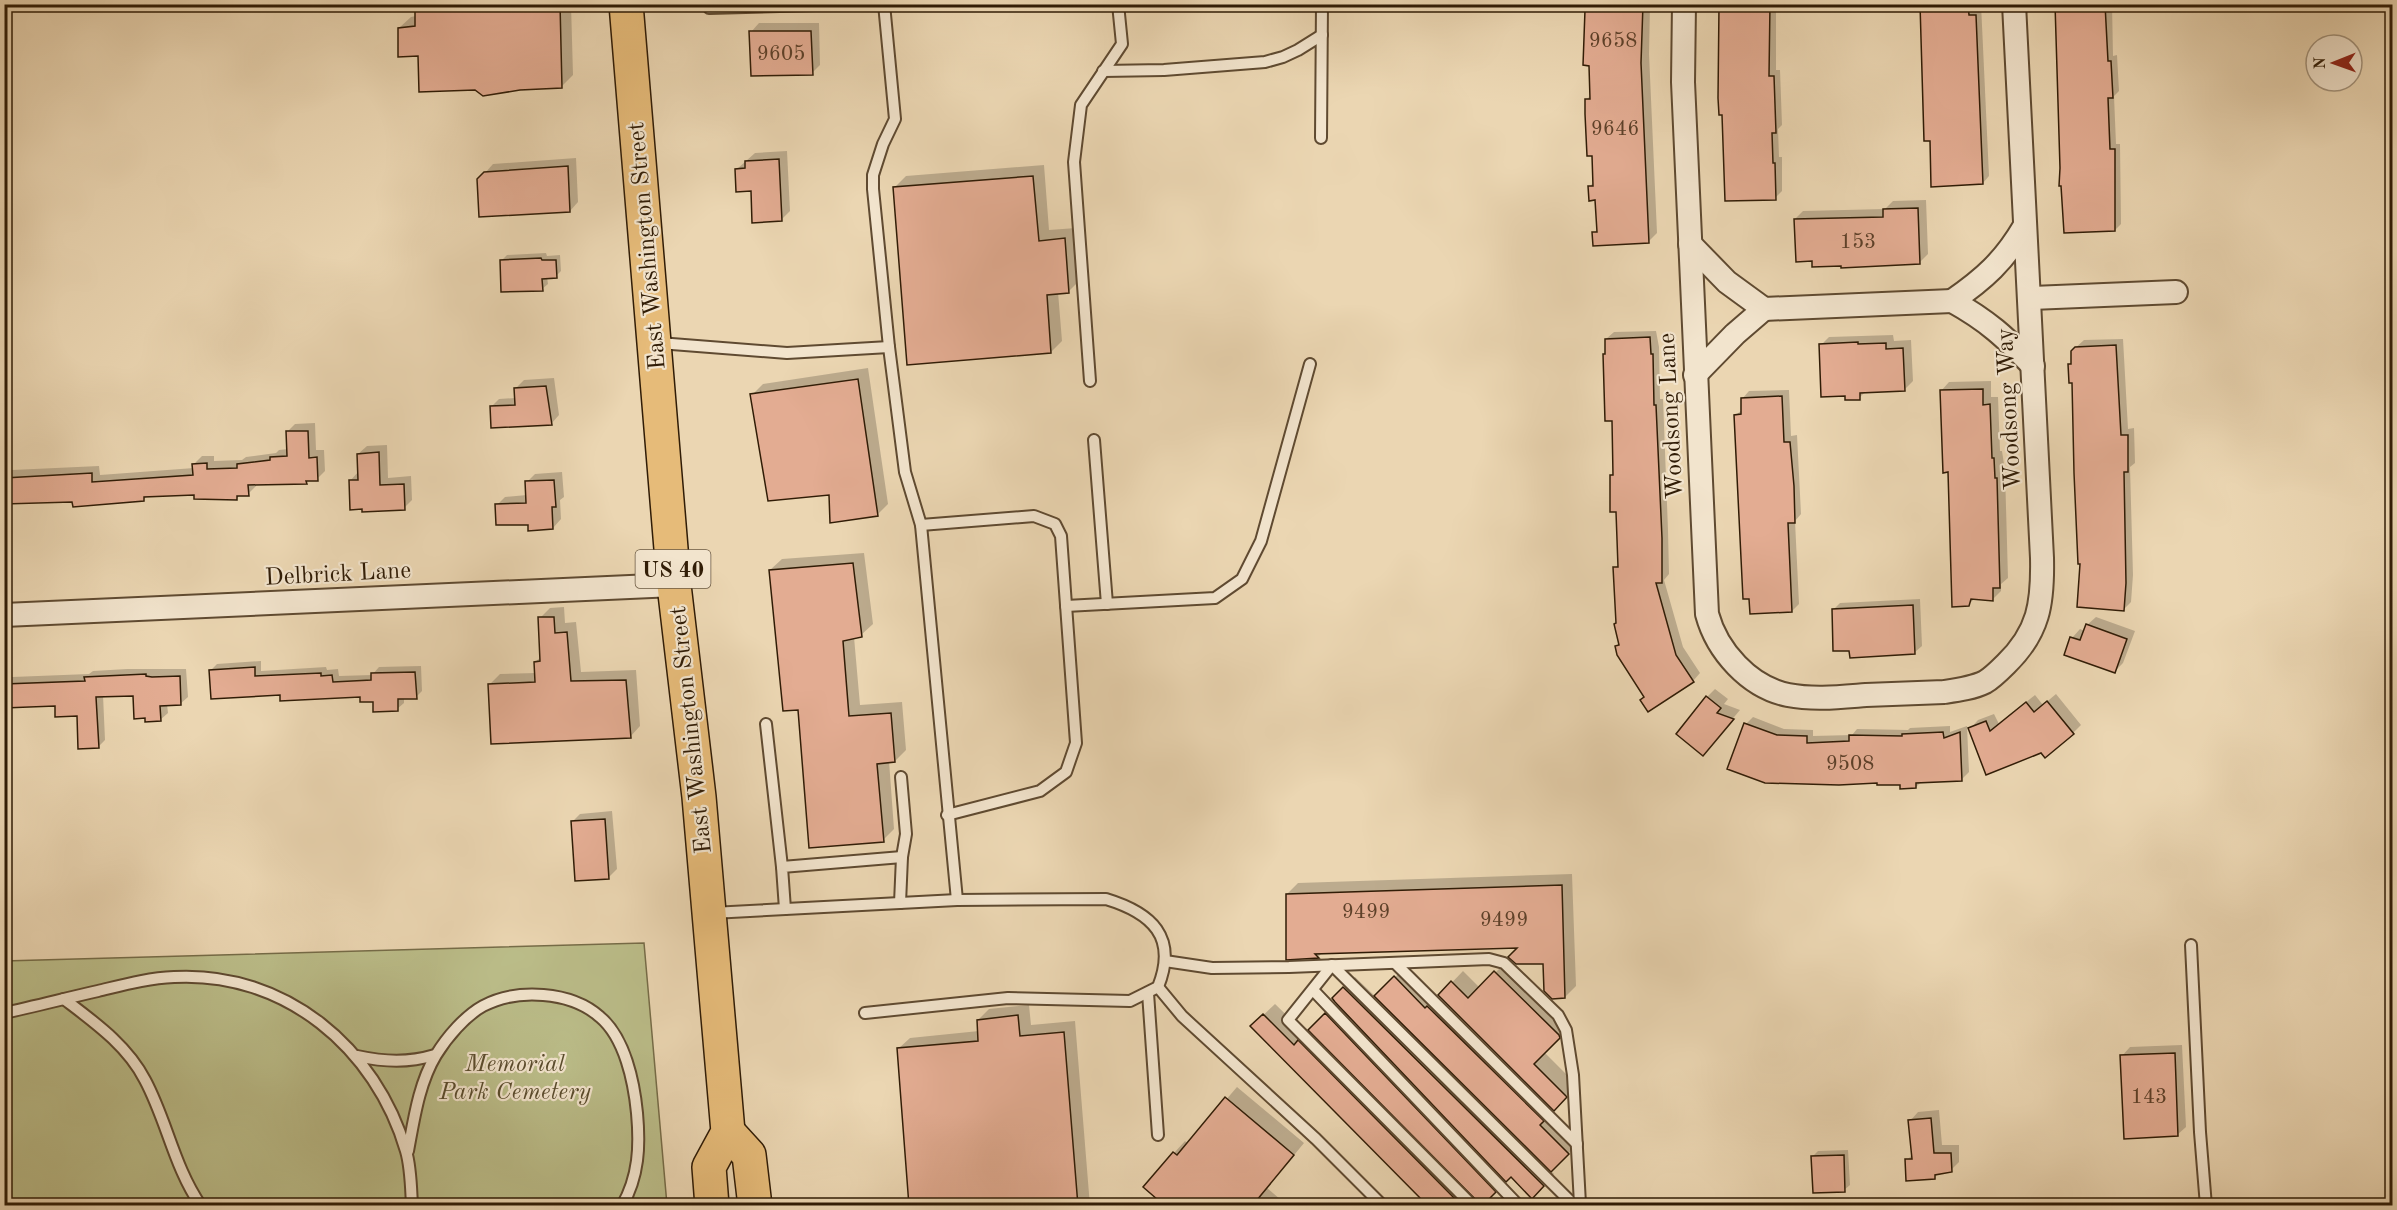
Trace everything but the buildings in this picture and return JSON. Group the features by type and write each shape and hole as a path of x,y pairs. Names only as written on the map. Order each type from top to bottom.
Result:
{"main road":[{"name":"East Washington Street","path":"626,4 674,585 699,797 728,1132"},
{"path":"712,1206 709,1167 728,1132 749,1155 755,1206"}],"street":[{"name":"Woodsong Lane","path":"1684,4 1683,82 1695,375 1705,596 1712,629 1718,642 1743,672 1768,688 1785,694 1818,698 1878,695"},
{"name":"Woodsong Way","path":"1878,695 1944,692 1985,682 2015,656 2027,640 2035,624 2043,587 2014,4"},
{"path":"1952,301 1992,272 2010,250 2024,227"},
{"path":"1690,244 1727,282 1764,309"},
{"path":"2030,297 2176,292"},
{"path":"1695,375 1734,334 1764,309 1952,301 1999,331 2033,366"},
{"name":"Delbrick Lane","path":"4,615 674,585"}],"lane":[{"path":"709,8 851,4"},
{"path":"884,4 896,119 883,144 873,175 873,189 889,347 905,472 921,525 947,815 957,900"},
{"path":"1090,381 1074,162 1081,105 1122,44 1118,4"},
{"path":"1321,138 1322,4"},
{"path":"1103,71 1164,70 1265,62 1291,54 1322,34"},
{"path":"654,343 787,353 889,347"},
{"path":"1066,606 1215,598 1242,579 1260,541 1310,364"},
{"path":"1094,440 1107,604"},
{"path":"921,525 1034,516 1055,524 1061,536 1076,743 1066,772 1040,791 947,815"},
{"path":"766,724 785,909"},
{"path":"900,903 902,857 906,834 901,777"},
{"path":"782,867 902,857"},
{"path":"709,913 957,900 1106,899 1142,913 1156,927 1165,943 1165,961 1158,987 1130,1001 1008,998 866,1013"},
{"path":"2191,945 2206,1206"},
{"path":"1165,961 1212,968 1489,959 1503,963 1558,1015 1566,1030 1573,1075 1580,1204 1569,1205 1332,965"},
{"path":"1395,963 1577,1144"},
{"path":"1332,965 1288,1020 1473,1206"},
{"path":"4,1013 146,980 175,977 213,979 246,985 283,999 315,1018 357,1056 375,1079 395,1118 407,1154 412,1206"},
{"path":"1158,987 1182,1016 1317,1139 1383,1206"},
{"path":"1313,990 1519,1206"},
{"path":"1148,993 1158,1135"},
{"path":"407,1154 418,1100 435,1055 456,1028 484,1006 518,995 550,995 586,1007 602,1018 622,1048 635,1088 640,1139 633,1187 622,1206"},
{"path":"64,999 101,1027 127,1053 144,1078 178,1165 201,1206"},
{"path":"357,1056 381,1062 400,1062 435,1055"}],"green space":[{"name":"Memorial Park Cemetery","path":"644,943 667,1205 5,1205 4,961"}]}
